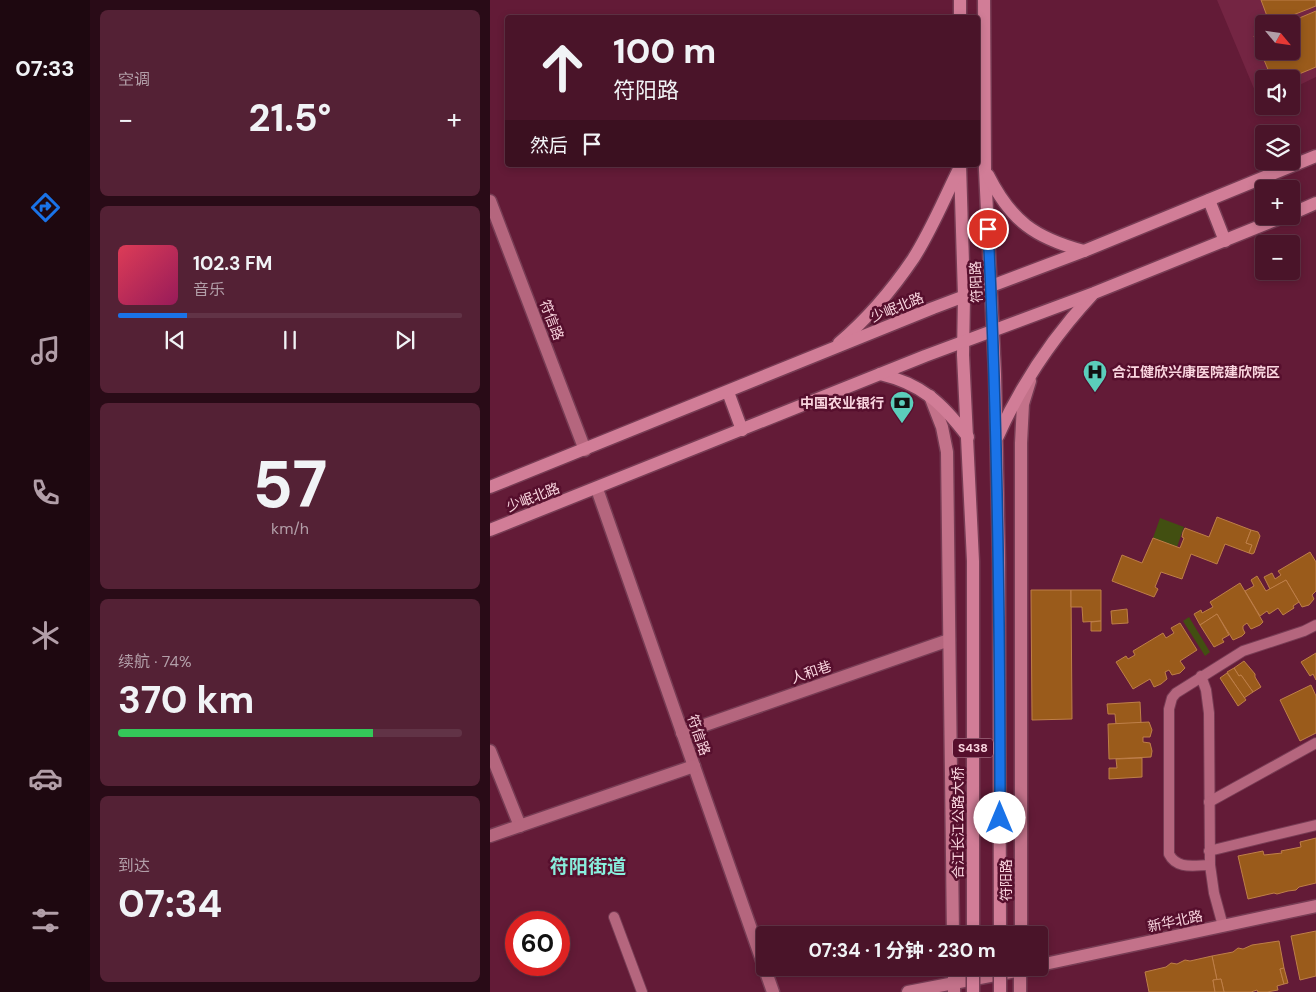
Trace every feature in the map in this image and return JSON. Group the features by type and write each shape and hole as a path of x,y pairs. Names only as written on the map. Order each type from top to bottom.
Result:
{"main road":[{"path":"960,0 960,15"},
{"name":"符阳路","path":"984,0 986,170 993,330 999,563 1000,926"},
{"name":"少岷北路","path":"490,488 964,296 1084,251 1316,156"},
{"path":"832,349 872,312 913,258 960,167"},
{"name":"符阳路","path":"960,167 964,296 963,342 973,562"},
{"path":"986,170 998,195 1010,211 1022,222 1059,244 1084,251"},
{"path":"1209,200 1225,241"},
{"path":"1300,210 1316,203"},
{"name":"少岷北路","path":"490,530 597,489 880,374 1094,293 1263,225"},
{"path":"996,440 1009,412 1058,336 1094,293"},
{"path":"880,374 901,379 930,396 954,419 968,437"},
{"path":"728,392 742,430"},
{"name":"合江长江公路大桥","path":"973,562 973,926"},
{"path":"973,976 974,992"},
{"path":"1000,976 1000,992"}],"street":[{"name":"符信路","path":"490,201 585,450"},
{"name":"符阳路","path":"1021,926 1021,443 1023,404 1032,376"},
{"path":"930,396 942,427 947,452 953,926"},
{"name":"符信路","path":"597,489 773,992"},
{"name":"人和巷","path":"682,733 949,640"},
{"path":"490,752 520,826"},
{"path":"490,836 694,766"},
{"name":"新华北路","path":"1048,964 1316,906"},
{"path":"908,992 954,987 995,976"},
{"path":"1020,992 1023,976"}],"lane":[{"path":"1210,865 1177,864 1171,858 1168,849 1169,709 1172,698 1176,693 1201,676 1243,651 1304,631 1316,625"},
{"path":"1201,676 1206,690 1209,713 1210,865 1214,893 1223,926"},
{"path":"1209,802 1316,743"},
{"path":"1209,851 1316,825"},
{"path":"614,917 642,992"}],"shaded area":[{"path":"1217,0 1316,0 1316,77 1300,85 1300,70 1255,70 1255,91"}],"green space":[{"path":"1160,518 1184,527 1177,547 1153,538"},
{"path":"1189,617 1210,652 1205,656 1183,621"}],"building":[{"path":"1261,0 1316,0 1316,6 1293,15 1267,15"},
{"path":"1316,11 1316,67 1300,74 1300,70 1268,70 1264,60 1300,60 1300,18"},
{"path":"1217,517 1251,530 1246,543 1252,545 1249,553 1225,544 1217,564 1191,554 1182,579 1161,572 1155,587 1158,589 1154,597 1112,581 1122,555 1142,563 1153,538 1180,548 1185,528 1209,537"},
{"path":"1251,530 1258,532 1260,536 1252,554 1249,553 1252,545 1246,543"},
{"path":"1310,552 1316,562 1316,591 1312,595 1314,599 1309,605 1302,607 1286,580 1270,589 1264,577 1272,573 1275,579 1281,575 1278,571"},
{"path":"1257,576 1266,591 1286,580 1299,602 1293,606 1294,608 1283,615 1278,608 1269,614 1267,611 1260,616 1245,591 1254,586 1251,580"},
{"path":"1240,583 1263,622 1251,629 1247,623 1243,626 1245,633 1233,640 1217,614 1200,625 1194,614 1201,610 1202,613 1213,607 1210,602"},
{"path":"1031,590 1071,590 1072,719 1032,720"},
{"path":"1071,590 1101,590 1101,621 1083,622 1082,607 1071,607"},
{"path":"1127,609 1128,623 1112,624 1111,611"},
{"path":"1217,614 1229,635 1222,639 1224,642 1214,647 1200,625"},
{"path":"1101,621 1101,631 1091,631 1091,622"},
{"path":"1180,623 1197,650 1180,661 1185,668 1180,673 1172,675 1169,670 1165,672 1167,679 1154,687 1150,679 1133,689 1116,662 1126,656 1128,659 1135,655 1133,651 1163,633 1166,638 1174,633 1171,628"},
{"path":"1316,653 1316,680 1313,674 1310,676 1301,662"},
{"path":"1244,661 1255,674 1261,687 1253,692 1234,668"},
{"path":"1234,668 1253,692 1244,698 1227,672"},
{"path":"1227,673 1246,700 1238,706 1220,678"},
{"path":"1311,685 1316,696 1316,733 1300,741 1280,700"},
{"path":"1140,702 1141,723 1116,724 1115,714 1108,714 1107,704"},
{"path":"1149,722 1152,730 1150,737 1143,737 1143,742 1150,743 1151,757 1109,759 1108,724"},
{"path":"1142,758 1142,777 1109,779 1109,768 1117,768 1116,759"},
{"path":"1316,838 1316,883 1299,887 1296,890 1248,899 1238,856 1263,851 1264,855 1282,853 1281,851 1301,847 1300,842"},
{"path":"1316,931 1316,976 1300,980 1291,936"},
{"path":"1279,941 1284,968 1280,969 1284,984 1277,986 1278,990 1267,992 1258,992 1257,990 1251,992 1224,992 1221,979 1217,980 1212,956 1233,952 1238,948 1243,949 1252,945"},
{"path":"1212,956 1217,980 1213,980 1215,992 1149,992 1145,972 1166,967 1171,963 1177,964 1185,960 1190,961"},
{"path":"1284,968 1288,983 1284,984 1280,969"},
{"path":"1221,979 1224,992 1215,992 1213,980"}],"place":[{"name":"合江健欣兴康医院建欣院区","path":"1095,393"},
{"name":"中国农业银行","path":"902,424"}],"district":[{"name":"符阳街道","path":"588,866"}],"route":[{"path":"988,229 995,374 999,563 1000,818"}]}
